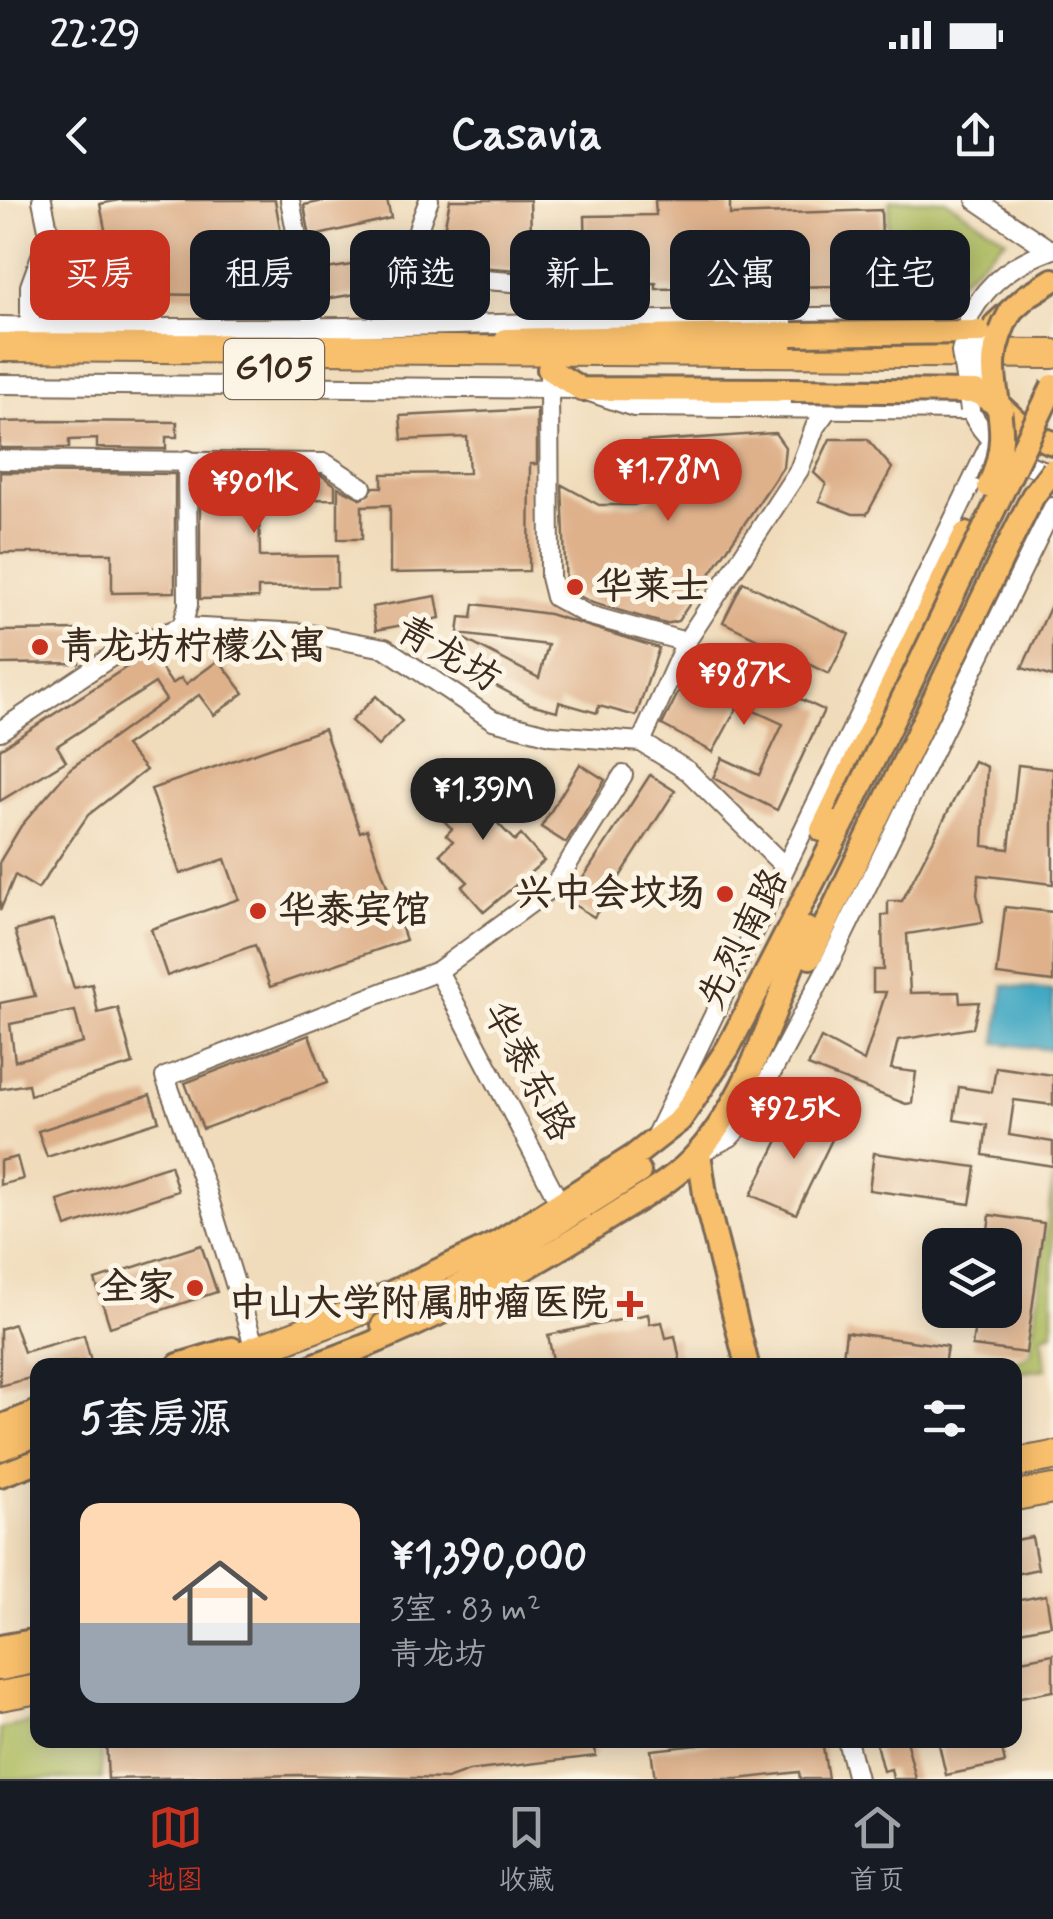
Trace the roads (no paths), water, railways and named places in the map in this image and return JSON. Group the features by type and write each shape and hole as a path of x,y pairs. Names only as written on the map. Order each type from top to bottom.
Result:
{"highway":[{"name":"G105","path":"0,347 30,338 475,338 554,369 1053,354"},
{"name":"G105","path":"0,364 1053,370"},
{"path":"235,1358 360,1311"},
{"path":"0,1446 30,1434"},
{"path":"1022,1462 1053,1456"},
{"path":"1022,1495 1053,1489"},
{"path":"0,1666 30,1660"},
{"path":"0,1696 30,1690"}],"main road":[{"path":"475,338 792,334 975,324 1011,310 1051,282"},
{"path":"762,986 778,925 1001,458 1002,408 991,360 1011,310"},
{"path":"554,369 581,389 790,390 972,401 1002,408 1031,435 1053,443"},
{"name":"先烈南路","path":"333,1358 406,1330 503,1282 653,1190 699,1153 738,1088 776,1010 852,819 1053,386"},
{"name":"先烈南路","path":"202,1358 360,1311 466,1260 652,1144 695,1103 852,819 1053,412"},
{"path":"776,1010 814,949 1005,552 1034,496 1053,472"},
{"name":"先烈南路","path":"318,1358 460,1285 580,1212 674,1145 719,1094 796,954"},
{"path":"699,1153 706,1201 745,1358"},
{"path":"0,1426 30,1415"},
{"path":"0,1475 30,1464"},
{"path":"0,1647 30,1641"}],"street":[{"path":"42,200 48,230"},
{"path":"290,200 316,330"},
{"path":"428,200 413,242 418,264 431,276 537,284 552,324"},
{"path":"976,200 1052,250"},
{"path":"1052,250 1019,262 996,278 975,324 972,401 991,442 1033,468 1053,472"},
{"path":"0,326 30,338 30,320"},
{"path":"96,320 100,340 316,330 475,338 552,324 975,324"},
{"path":"516,337 552,324"},
{"path":"516,337 554,369"},
{"path":"0,384 554,369"},
{"path":"554,369 550,578 555,596 588,615 686,642"},
{"path":"581,389 634,407 828,409 972,401"},
{"path":"641,742 686,642 799,470 814,428 828,409"},
{"path":"652,1144 991,442"},
{"path":"0,460 325,463 362,487"},
{"path":"182,628 188,605 187,460"},
{"path":"699,1153 730,1137 746,1119 828,966 1053,507"},
{"path":"965,534 1005,552"},
{"name":"青龙坊","path":"0,732 126,647 182,628 304,633 385,648 492,720 550,736 641,742 688,770 784,866"},
{"path":"253,1342 166,1078 438,971 554,886 623,775"},
{"name":"华泰东路","path":"438,971 560,1204"},
{"path":"850,1748 857,1779"}],"water":[{"path":"1004,985 1053,991 1053,1050 996,1043"}],"place":[{"name":"华莱士","path":"575,587"},
{"name":"青龙坊柠檬公寓","path":"40,647"},
{"name":"兴中会坟场","path":"725,894"},
{"name":"华泰宾馆","path":"258,911"},
{"name":"全家","path":"195,1288"},
{"name":"中山大学附属肿瘤医院","path":"630,1304"}]}
